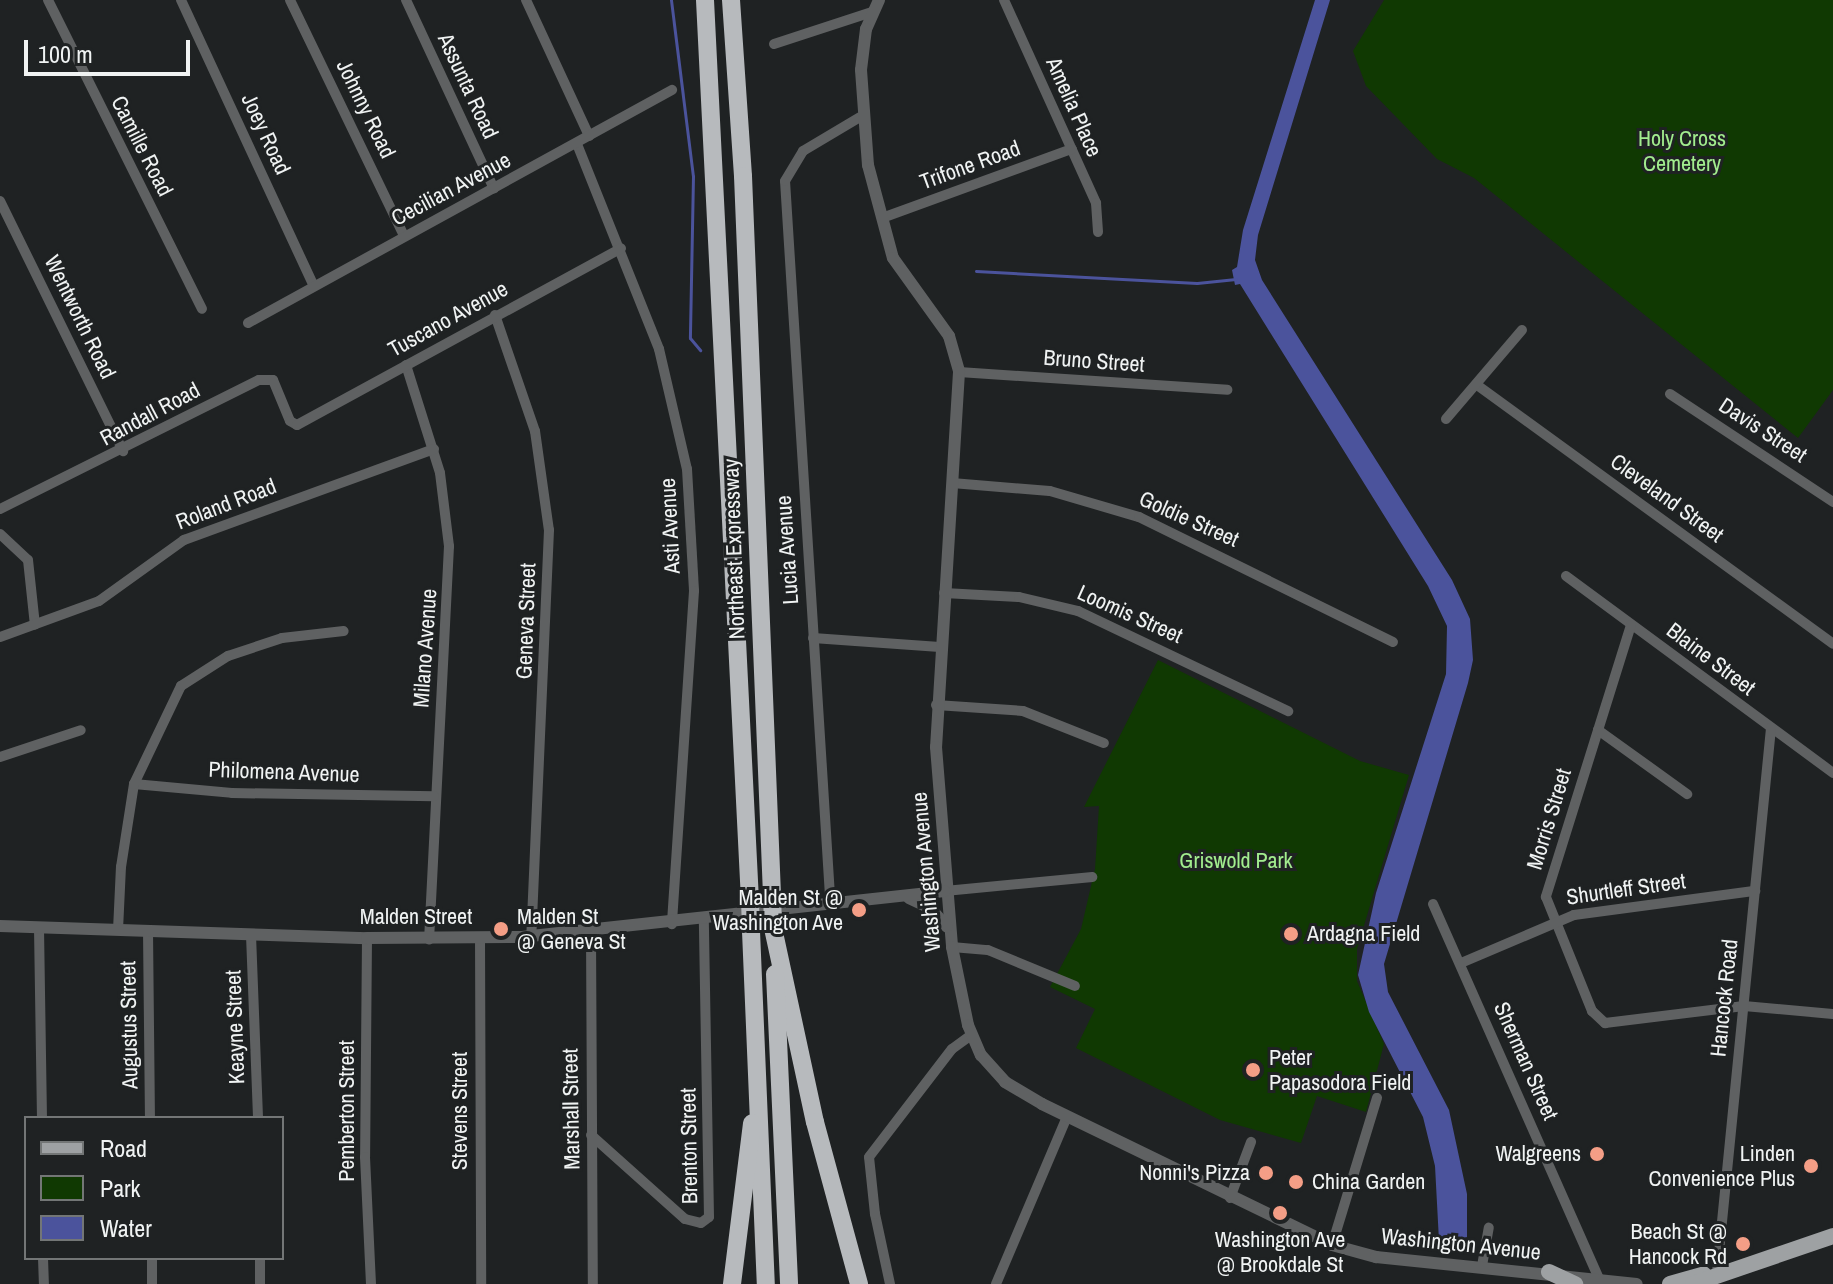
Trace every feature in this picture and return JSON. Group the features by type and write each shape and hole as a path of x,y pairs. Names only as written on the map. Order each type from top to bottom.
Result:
{"highway":[{"name":"Northeast Expressway","path":"705,0 758,1093"},
{"name":"Northeast Expressway","path":"731,0 743,162 789,1284"},
{"path":"773,928 815,1122 859,1284"},
{"path":"732,1284 758,1093"},
{"path":"758,1093 766,1284"}],"main road":[{"path":"1670,1284 1833,1236"},
{"path":"1549,1272 1575,1284"},
{"path":"1693,1284 1717,1272"}],"street":[{"name":"Camille Road","path":"48,0 202,309"},
{"name":"Joey Road","path":"181,0 314,286"},
{"name":"Johnny Road","path":"290,0 404,236"},
{"name":"Assunta Road","path":"406,0 494,189"},
{"name":"Amelia Place","path":"1004,0 1096,203 1098,232"},
{"path":"530,1 589,136"},
{"path":"774,44 875,6"},
{"name":"Washington Avenue","path":"875,6 861,70 860,117 882,218 899,270 949,336 959,372 936,705 945,891 952,947 971,1035 1005,1082 1067,1117 1332,1245 1376,1257 1549,1272 1637,1284"},
{"name":"Cecilian Avenue","path":"248,323 672,90"},
{"name":"Lucia Avenue","path":"830,901 784,201 791,165 803,151 860,117"},
{"name":"Asti Avenue","path":"577,144 621,248 670,387 693,524 693,615 672,924"},
{"name":"Trifone Road","path":"882,218 1072,149"},
{"name":"Wentworth Road","path":"0,201 123,451"},
{"name":"Tuscano Avenue","path":"294,425 621,248"},
{"name":"Geneva Street","path":"495,315 535,431 549,530 531,936"},
{"path":"1446,419 1522,330"},
{"name":"Milano Avenue","path":"406,365 434,449 450,559 434,796 429,939"},
{"name":"Bruno Street","path":"959,372 1227,390"},
{"name":"Randall Road","path":"0,509 123,451 263,379 273,381 294,425"},
{"name":"Cleveland Street","path":"1477,385 1833,644"},
{"name":"Davis Street","path":"1670,394 1833,502"},
{"name":"Roland Road","path":"0,637 99,601 184,540 434,449"},
{"name":"Goldie Street","path":"952,483 1050,491 1139,517 1393,642"},
{"path":"0,534 28,560 35,625"},
{"name":"Blaine Street","path":"1566,576 1833,773"},
{"name":"Loomis Street","path":"944,593 1019,597 1078,611 1288,711"},
{"name":"Morris Street","path":"1631,625 1546,897 1553,921 1600,1020 1744,1006"},
{"path":"118,930 121,867 134,784 181,686 197,672 282,638 344,631"},
{"path":"813,638 940,647"},
{"path":"936,705 1033,713 1104,743"},
{"name":"Hancock Road","path":"1717,1272 1771,728"},
{"path":"0,757 81,730"},
{"path":"1598,730 1687,794"},
{"name":"Philomena Avenue","path":"134,784 232,793 434,796"},
{"name":"Malden Street","path":"0,926 367,938 531,936 672,924 830,901 901,897 1092,877"},
{"name":"Shurtleff Street","path":"1461,963 1553,921 1755,891"},
{"path":"901,897 930,908 950,932"},
{"name":"Sherman Street","path":"1433,904 1599,1278"},
{"name":"Brenton Street","path":"591,1135 685,1219 701,1223 709,1217 704,920"},
{"path":"39,928 42,1116"},
{"name":"Augustus Street","path":"148,931 150,1116"},
{"name":"Marshall Street","path":"591,933 593,1284"},
{"name":"Keayne Street","path":"251,935 258,1116"},
{"name":"Stevens Street","path":"480,937 481,1284"},
{"name":"Pemberton Street","path":"367,938 365,1138 371,1284"},
{"path":"952,947 988,950 1075,986"},
{"path":"1744,1006 1833,1014"},
{"path":"890,1284 875,1214 869,1157 952,1049 971,1035"},
{"path":"1332,1245 1377,1098"},
{"path":"996,1284 1067,1117"},
{"path":"1230,1198 1251,1142"},
{"path":"1482,1266 1489,1228"},
{"path":"43,1260 44,1284"},
{"path":"152,1260 152,1284"},
{"path":"260,1260 260,1284"}],"green space":[{"name":"Holy Cross Cemetery","path":"1384,0 1833,0 1833,390 1798,438 1474,178 1437,159 1366,86 1353,51"},
{"name":"Griswold Park","path":"1158,660 1360,761 1409,775 1357,949 1357,981 1384,1044 1366,1112 1317,1096 1301,1143 1220,1120 1076,1048 1095,1009 1050,987 1081,929 1095,869 1099,806 1084,807"}],"water":[{"path":"1315,0 1330,0 1258,235 1255,260 1262,280 1452,580 1470,619 1473,660 1468,683 1384,964 1388,992 1449,1110 1467,1194 1467,1241 1439,1241 1435,1166 1423,1117 1369,1012 1358,975 1376,893 1446,674 1447,626 1428,586 1240,284 1235,285 1232,270 1237,267 1243,230"}],"waterway":[{"path":"671,0 693,176 690,338 700,350"},
{"path":"976,271 1197,283 1236,279"},
{"path":"1456,1241 1456,1250"}],"place":[{"name":"Malden St @ Washington Ave","path":"859,910"},
{"name":"Malden St @ Geneva St","path":"501,929"},
{"name":"Ardagna Field","path":"1291,934"},
{"name":"Peter Papasodora Field","path":"1253,1070"},
{"name":"Walgreens","path":"1597,1154"},
{"name":"Linden Convenience Plus","path":"1811,1166"},
{"name":"Nonni's Pizza","path":"1266,1173"},
{"name":"China Garden","path":"1296,1182"},
{"name":"Washington Ave @ Brookdale St","path":"1280,1213"},
{"name":"Beach St @ Hancock Rd","path":"1743,1244"}]}
